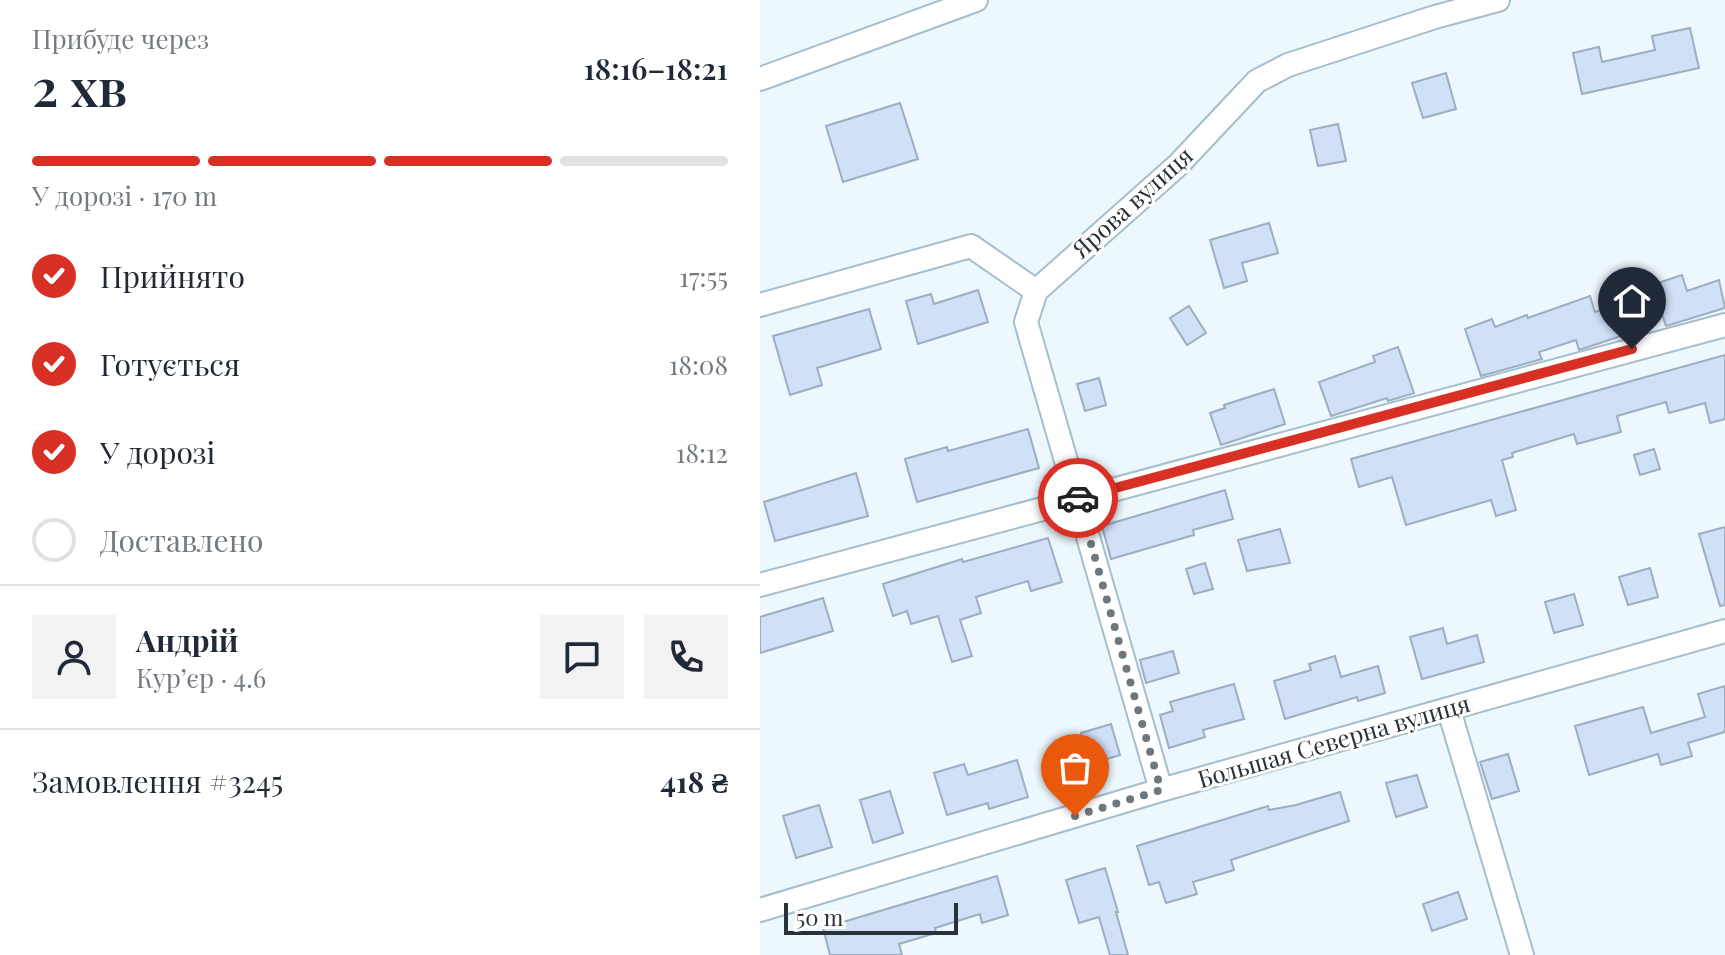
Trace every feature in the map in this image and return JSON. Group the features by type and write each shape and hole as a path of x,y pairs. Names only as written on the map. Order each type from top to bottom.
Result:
{"street":[{"path":"760,79 976,0"},
{"name":"Ярова вулиця","path":"1036,291 1178,165 1257,81 1288,65 1498,0"},
{"path":"760,305 971,246 1036,291 1026,322 1161,790"},
{"path":"760,585 1725,325"},
{"name":"Большая Северна вулиця","path":"760,910 1161,790 1725,631"},
{"path":"1449,710 1522,955"}],"building":[{"path":"1690,28 1699,68 1582,94 1573,53 1599,47 1602,62 1655,50 1652,36"},
{"path":"1446,73 1456,109 1423,118 1412,83"},
{"path":"900,103 918,159 843,182 826,126"},
{"path":"1338,124 1346,161 1318,166 1310,130"},
{"path":"1269,223 1278,253 1242,263 1247,281 1224,288 1210,240"},
{"path":"1682,275 1687,291 1719,280 1725,308 1666,326 1652,285"},
{"path":"978,290 988,322 918,344 906,301 931,294 934,304"},
{"path":"1590,296 1595,312 1620,304 1630,333 1579,350 1576,340 1539,352 1542,359 1481,376 1465,329 1492,319 1495,327"},
{"path":"1189,306 1206,333 1187,345 1170,318"},
{"path":"869,309 881,349 817,368 822,385 790,395 773,336"},
{"path":"1398,347 1414,393 1331,416 1319,382 1375,362 1373,356"},
{"path":"1725,355 1725,419 1710,423 1705,403 1669,413 1666,402 1617,416 1621,432 1577,444 1574,434 1512,453 1513,457 1502,460 1516,510 1496,516 1491,500 1406,525 1392,477 1359,487 1351,459"},
{"path":"1099,378 1106,405 1085,411 1077,384"},
{"path":"1274,389 1285,424 1221,445 1210,413 1225,408 1224,405"},
{"path":"1028,429 1039,468 917,502 905,459 947,447 948,451"},
{"path":"1654,449 1660,469 1640,475 1634,455"},
{"path":"856,473 868,516 775,541 764,502"},
{"path":"1225,490 1233,519 1193,530 1194,535 1111,559 1102,526"},
{"path":"1725,527 1725,605 1720,606 1699,534"},
{"path":"1280,529 1290,563 1247,571 1238,540"},
{"path":"1048,538 1062,582 1031,591 1028,581 976,597 981,613 960,620 972,656 952,662 938,616 911,624 907,611 893,616 883,584 962,559 963,562"},
{"path":"1205,563 1213,589 1194,594 1186,569"},
{"path":"1650,568 1658,597 1628,605 1619,577"},
{"path":"1574,594 1583,625 1554,633 1545,602"},
{"path":"823,598 833,631 760,653 760,617"},
{"path":"1443,628 1447,644 1477,635 1484,662 1422,679 1410,637"},
{"path":"1173,651 1179,673 1146,683 1140,660"},
{"path":"1335,656 1341,677 1378,666 1385,693 1358,701 1357,697 1285,719 1274,681 1311,670 1309,664"},
{"path":"1234,684 1244,719 1203,730 1205,737 1169,748 1160,715 1173,711 1170,702"},
{"path":"1725,686 1725,732 1688,743 1692,756 1661,765 1658,754 1589,775 1575,726 1643,707 1651,733 1705,717 1698,694"},
{"path":"1111,724 1120,755 1090,764 1081,733"},
{"path":"1508,754 1519,791 1492,799 1480,762"},
{"path":"1017,760 1028,797 989,809 988,803 947,815 934,773 964,764 968,775"},
{"path":"1417,775 1427,807 1396,817 1386,783"},
{"path":"890,791 903,833 873,843 860,800"},
{"path":"1340,792 1349,821 1231,860 1234,870 1193,882 1197,894 1166,903 1159,882 1149,885 1137,846 1268,806 1269,810 1296,805"},
{"path":"819,805 832,847 796,858 783,816"},
{"path":"1105,868 1128,955 1110,955 1099,917 1079,923 1066,880"},
{"path":"997,876 1008,915 982,923 980,914 935,928 936,933 899,944 902,955 830,955 823,928"},
{"path":"1458,892 1467,919 1432,931 1423,904"}],"way so far":[{"path":"1075,816 1161,790 1078,498"}],"route":[{"path":"1078,498 1632,349"}]}
